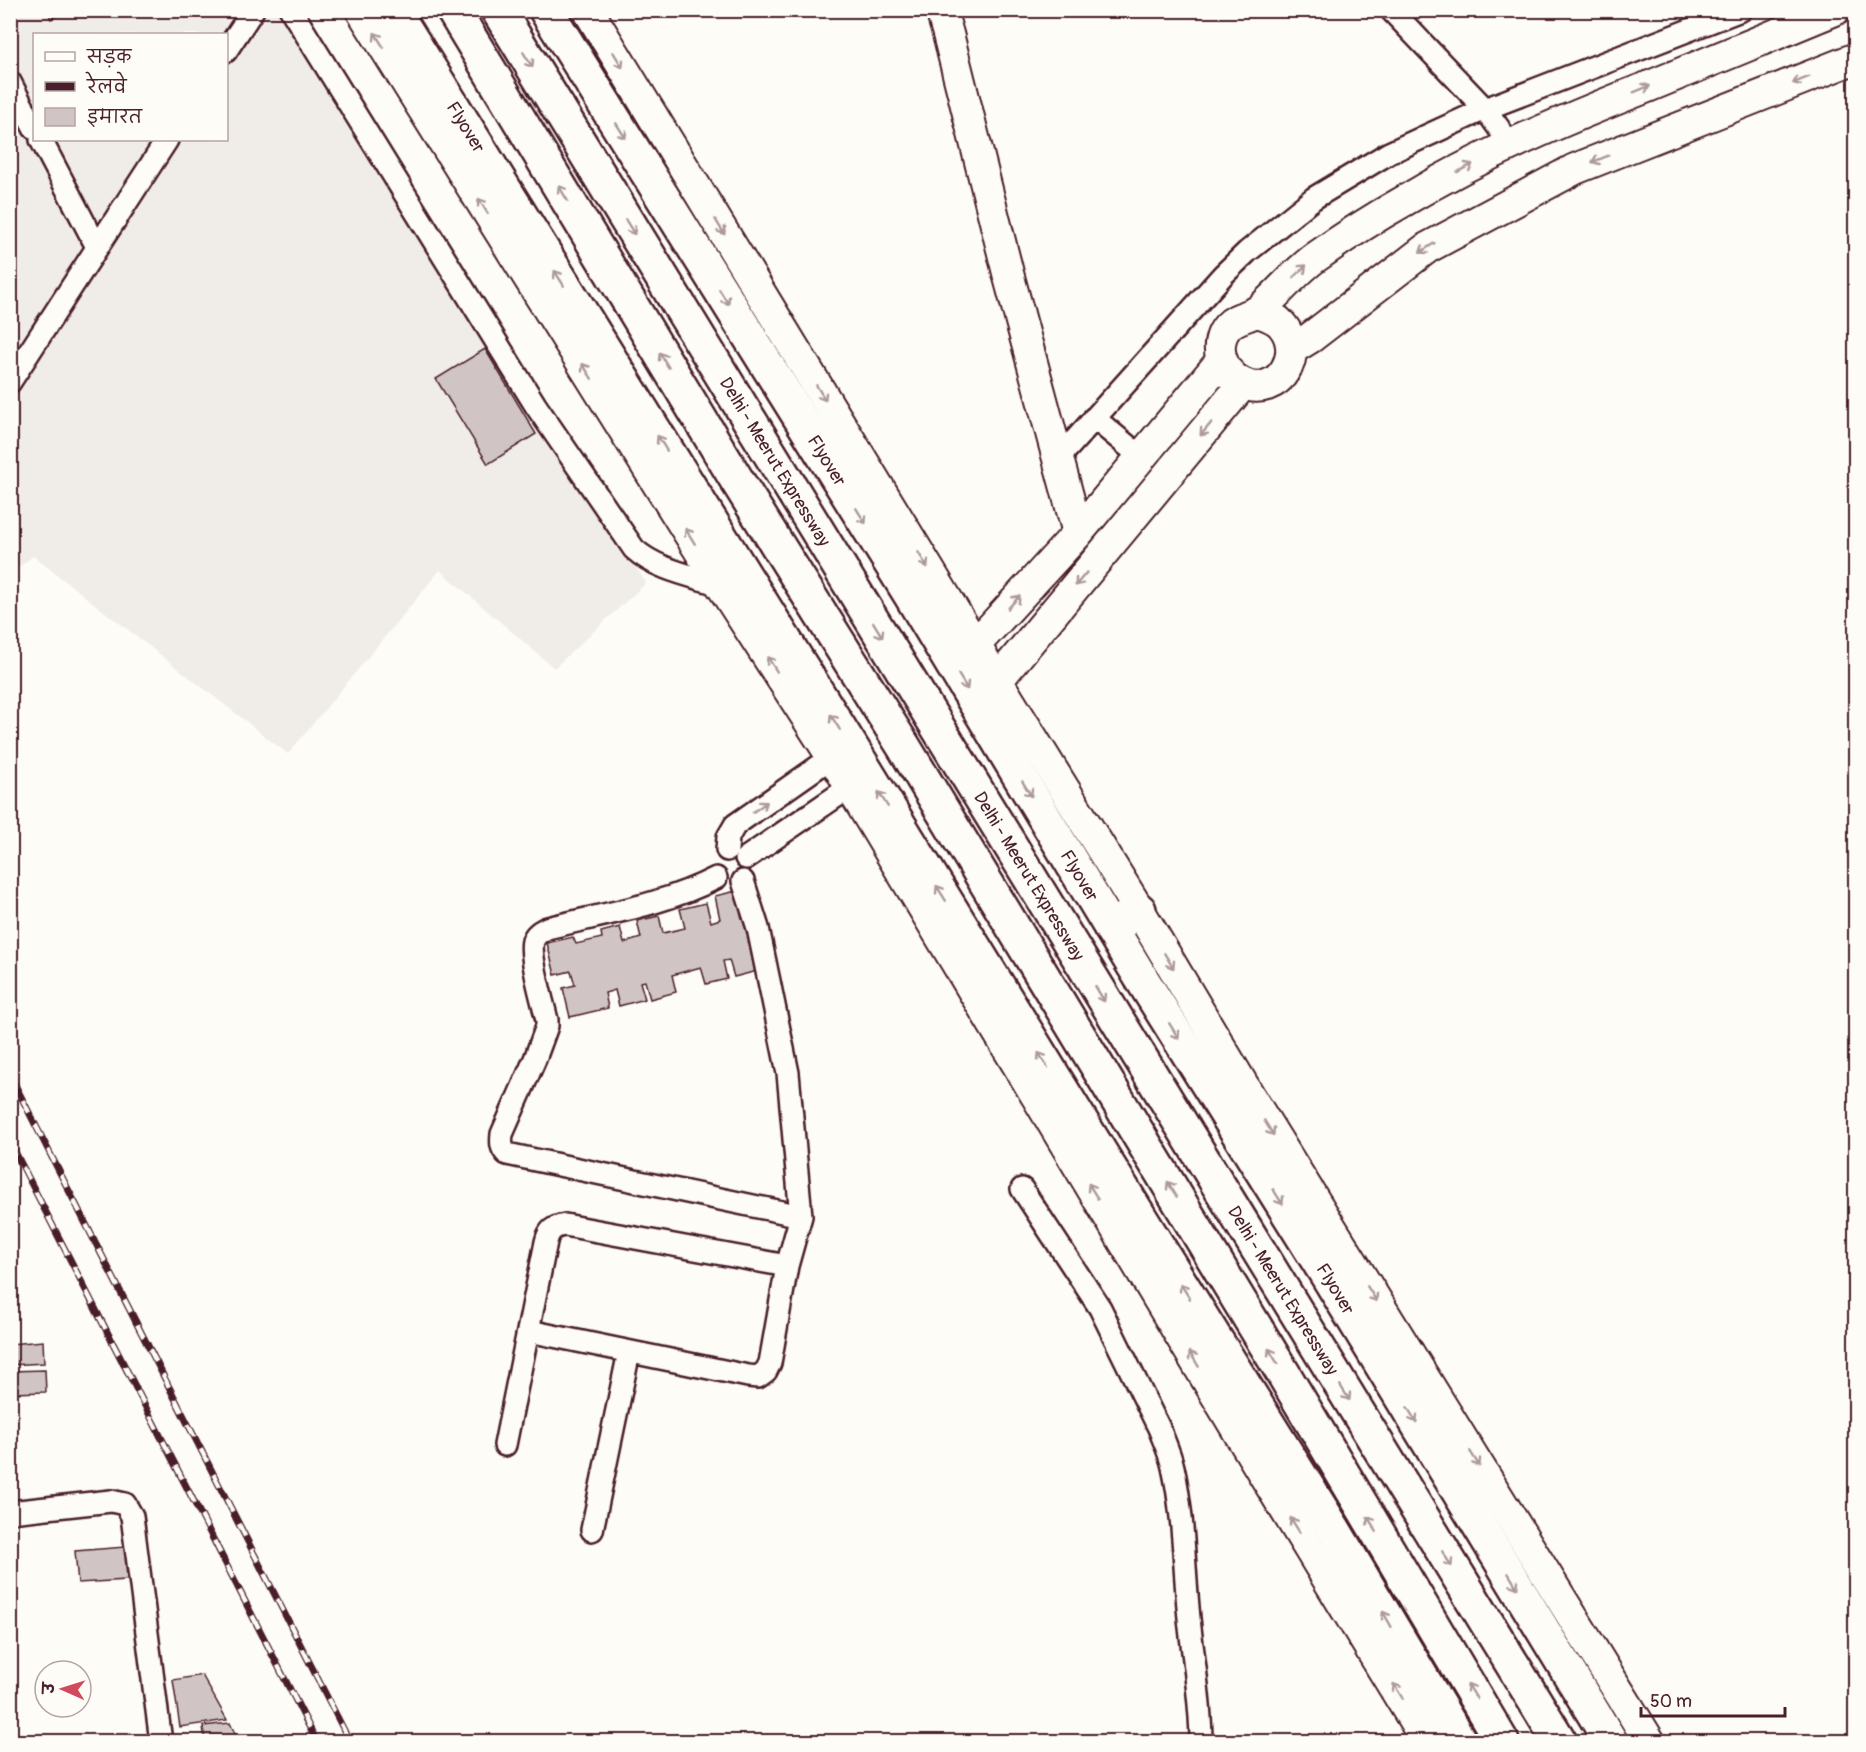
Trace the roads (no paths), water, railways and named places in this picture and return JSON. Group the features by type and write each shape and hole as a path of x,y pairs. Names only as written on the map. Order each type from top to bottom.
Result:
{"highway":[{"name":"Flyover","path":"393,10 693,493 893,838 1073,1110"},
{"path":"453,10 738,482 904,747 1286,1378 1502,1742"},
{"name":"Delhi - Meerut Expressway","path":"498,10 1560,1742"},
{"name":"Flyover","path":"546,10 910,594 1111,928 1327,1275 1611,1742"},
{"path":"1111,928 1139,910"},
{"path":"1038,1100 1073,1110 1294,1465 1460,1742"}],"street":[{"path":"228,48 253,10"},
{"path":"291,10 536,406 634,549 655,563 722,585"},
{"path":"361,10 850,787 893,838 1038,1100 1427,1742"},
{"path":"588,10 1139,910 1249,1095 1650,1742"},
{"path":"941,10 1009,277 1078,533"},
{"path":"1391,10 1485,109 1510,145"},
{"path":"1058,459 1223,275 1247,252 1314,198 1389,153 1485,109 1741,10"},
{"path":"1257,312 1276,320 1288,332 1292,349 1290,363 1282,375 1271,383 1257,386 1243,384 1230,375 1221,361 1219,349 1228,327 1237,319 1257,312 1315,258 1404,200 1510,145 1573,117 1834,10"},
{"path":"1292,349 1310,338 1427,248 1575,169 1856,58"},
{"path":"10,82 33,126"},
{"path":"41,141 97,248"},
{"path":"10,382 166,141"},
{"path":"975,645 1078,533 1221,361"},
{"path":"997,681 1243,384"},
{"path":"1094,418 1141,457"},
{"path":"832,757 735,825 730,832 737,854 749,867 748,873 742,881 729,886 716,878 713,864 719,854 737,854 850,787"},
{"path":"716,878 669,899 547,928 535,937 532,943 533,955 547,1020 535,1059 502,1134 501,1143 507,1154 801,1216"},
{"path":"529,1331 758,1377 766,1371 770,1363 788,1266 801,1216 788,1073 758,928 742,881"},
{"path":"1022,1189 1100,1308 1168,1449 1182,1527 1189,1618 1200,1703 1201,1742"},
{"path":"505,1446 546,1242 549,1232 555,1227 565,1225 788,1266"},
{"path":"592,1530 629,1352"},
{"path":"10,1512 111,1501 125,1504 132,1516 161,1742"}],"railway":[{"path":"10,1075 350,1742"},
{"path":"10,1142 317,1742"}]}
